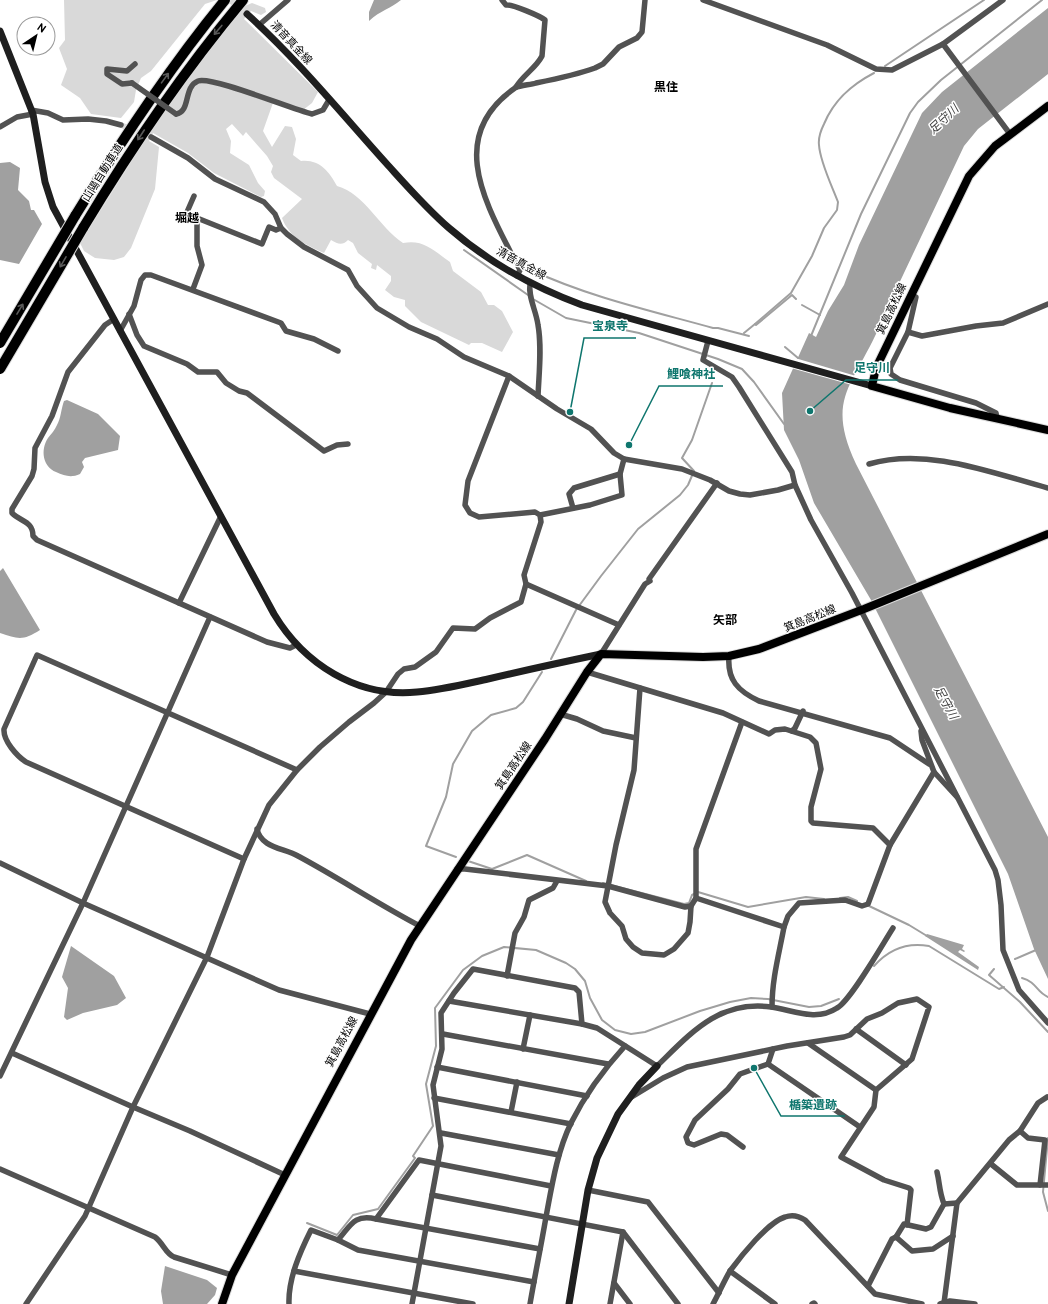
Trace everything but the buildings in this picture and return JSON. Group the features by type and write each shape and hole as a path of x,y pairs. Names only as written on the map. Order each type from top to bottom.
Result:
{"highway":[{"name":"山陽自動車道","path":"0,342 75,216 142,110 225,0"},
{"name":"山陽自動車道","path":"0,369 83,228 152,118 186,70 243,0"}],"main road":[{"name":"箕島高松線","path":"872,386 876,368 969,176 986,154 1008,131 1048,106"},
{"path":"872,386 950,408 1048,430"},
{"name":"箕島高松線","path":"222,1304 232,1275 370,1014 420,926 587,672 601,654 704,657 729,656 780,643 1048,534"}],"street":[{"path":"259,25 288,0"},
{"path":"502,0 506,5 517,6 525,12 535,14 545,20 542,56 540,61 521,79 516,88 485,119 478,136 476,156 480,183 510,253 520,270 517,276"},
{"path":"516,88 585,72 603,64 619,47 637,38 642,32 645,0"},
{"path":"703,0 827,45 876,69 884,71 892,70 945,47 1003,0"},
{"name":"清音真金線","path":"247,14 330,100 436,216 477,250 517,276 530,283 588,306 872,386"},
{"path":"0,31 32,112 48,194 62,225 274,614 296,645 308,656 333,674 364,687 386,692 409,693 431,691 601,654 645,584 650,581 649,579 717,483"},
{"path":"945,47 1008,131"},
{"path":"135,64 128,71 107,68 108,74 122,84 132,83 176,114 181,114 184,110 190,89 194,83 200,80 219,83 312,114 323,110 330,100"},
{"path":"0,127 17,117 32,112 48,113 63,120 88,119 106,121 121,125"},
{"path":"151,137 188,158 215,179 264,202 275,214 282,228 304,247 348,270 357,286 377,308 410,327 437,339 464,357 509,376 591,429 614,452 624,459 682,469 717,483 729,490 750,495 795,485"},
{"path":"194,196 187,212 197,218 262,244 269,227 276,230 282,228"},
{"path":"193,289 202,265 197,246 197,218"},
{"path":"120,331 134,306 141,280 144,275 151,275 193,289 281,323 286,331 314,339 338,351"},
{"path":"530,283 530,299 538,324 540,337 538,396"},
{"path":"911,295 916,296 908,332 890,368 891,374 894,378 976,403 996,413 997,418"},
{"path":"908,332 922,336 976,326 1002,323 1048,304"},
{"path":"129,314 137,335 144,346 187,364 198,372 217,372 226,383 247,394 324,450 337,445 348,444"},
{"path":"114,319 105,325 68,372 52,416 35,448 32,476 12,509 12,513 17,518 30,524 33,529 33,536 37,540 267,642 290,648 296,645"},
{"path":"708,341 703,360 732,377 786,460 792,472 795,485 814,527 862,610 960,800 998,880 1001,905 1003,950 1012,973 1019,990 1048,1023"},
{"path":"509,376 468,481 465,504 470,513 479,517 535,512 540,515 622,495 620,474 624,459"},
{"path":"869,464 885,459 909,458 942,461 1048,488"},
{"path":"573,508 569,494 574,488 620,474"},
{"path":"26,1304 85,1216 133,1107 207,957 244,859 269,805 297,770 324,743 374,704 386,692 398,674 404,669 415,667 436,652 453,628 475,630 490,618 521,602 526,584 524,575 540,522 540,515"},
{"path":"179,603 220,516"},
{"path":"526,584 619,626"},
{"path":"0,1076 83,903 124,807 210,617"},
{"path":"244,859 124,807 26,762 18,756 3,735 4,729 37,655 297,770"},
{"path":"729,656 728,668 739,689 759,701 803,711 890,738 930,764"},
{"path":"587,672 723,713 769,734 775,730 792,730 810,737 816,743 821,764 811,807 811,822 873,828 890,845"},
{"path":"640,688 634,770 616,845 605,902 610,913 622,926 626,939 633,947 642,953 664,955 682,942 689,928 691,906 696,894 696,850 742,722"},
{"path":"792,730 795,728 803,711"},
{"path":"560,714 577,719 603,731 636,738"},
{"path":"921,726 922,740 934,772 949,790 960,800"},
{"path":"772,1007 775,965 780,954 784,927 788,916 799,903 845,900 866,905 890,845 934,772"},
{"path":"257,829 258,835 269,844 309,862 393,912 420,926"},
{"path":"0,863 83,903 279,990 370,1014"},
{"path":"457,869 557,881 609,884 685,907 691,906"},
{"path":"508,976 516,927 524,917 529,900 553,888 557,881"},
{"path":"696,894 784,927"},
{"path":"569,1304 588,1190 597,1158 608,1132 627,1101 657,1066 698,1027 715,1016 745,1007 772,1007 812,1015 825,1013 837,1008 847,998 893,928"},
{"path":"412,1304 438,1163 441,1133 433,1085 442,1048 443,1034 441,1013 473,969 575,988 579,992 582,1024"},
{"path":"627,1101 675,1072 702,1064 773,1049 844,1037 867,1019 882,1013 903,1001 917,999 929,1007 912,1059 876,1090 874,1107 841,1157 884,1180 911,1190 907,1225"},
{"path":"449,1001 582,1024 596,1028 657,1066"},
{"path":"523,1049 530,1015"},
{"path":"856,1029 906,1065"},
{"path":"443,1034 608,1064"},
{"path":"808,1043 876,1090"},
{"path":"530,1304 551,1186 559,1154 571,1124 587,1096 608,1064 625,1046"},
{"path":"768,1064 773,1049"},
{"path":"12,1053 190,1131 285,1175"},
{"path":"768,1064 860,1127"},
{"path":"743,1147 727,1134 721,1134 694,1145 688,1143 686,1137 695,1120 728,1089 740,1074 768,1064"},
{"path":"437,1067 587,1096"},
{"path":"511,1112 517,1082"},
{"path":"975,1304 946,1303 957,1203 991,1164 1009,1140 1020,1131 1038,1103 1047,1097"},
{"path":"434,1098 571,1124"},
{"path":"991,1164 1017,1185 1044,1185 1045,1140 1028,1138 1020,1131"},
{"path":"441,1133 559,1154"},
{"path":"376,1219 419,1160 551,1186"},
{"path":"0,1169 88,1209 155,1237 162,1242 170,1256 232,1275"},
{"path":"937,1172 939,1192 944,1204"},
{"path":"588,1190 648,1202 719,1293"},
{"path":"432,1195 623,1232 678,1304"},
{"path":"944,1204 957,1203"},
{"path":"868,1286 889,1243 896,1237 904,1224 926,1229 931,1227 944,1204"},
{"path":"713,1304 730,1271 767,1229 780,1219 793,1215 805,1220 875,1294 922,1304"},
{"path":"338,1240 354,1220 366,1217 540,1249"},
{"path":"291,1304 297,1257 311,1230 338,1240 358,1250 534,1282"},
{"path":"610,1304 623,1232"},
{"path":"896,1237 912,1251 933,1249 953,1236"},
{"path":"730,1271 774,1304"},
{"path":"294,1272 473,1304"},
{"path":"614,1283 630,1304"},
{"path":"812,1304 814,1302 815,1304"}],"shaded area":[{"path":"64,0 217,0 205,4 151,71 141,78 136,90 134,102 121,118 91,114 80,98 61,85 67,69 59,48 65,40"},
{"path":"252,3 265,8 266,12 261,15 251,11 244,19 318,92 312,103 303,110 274,100 263,131 272,147 285,126 292,127 296,139 293,155 301,161 313,162 323,167 331,175 337,186 356,196 394,236 403,243 410,242 423,244 450,262 453,271 481,292 488,305 494,305 502,311 513,332 502,352 482,343 471,343 469,345 421,322 405,306 405,300 394,297 385,290 391,281 391,276 377,265 376,270 371,268 372,264 358,253 353,243 348,240 340,244 331,240 324,253 299,240 285,225 282,218 302,199 274,178 271,172 273,166 267,156 246,132 243,136 232,124 226,129 231,141 230,153 249,165 258,183 265,191 264,196 261,197 214,173 188,153 153,133 149,141 159,147 155,189 131,248 124,257 114,260 95,258 84,251 80,243 160,116 215,42 245,6"}],"water":[{"path":"374,0 401,0 369,21 369,12"},
{"path":"1048,8 1048,74 978,129 964,146 876,334 845,396 843,425 847,443 856,464 1048,837 1048,979 1034,949 1008,874 871,600 814,503 799,460 784,430 782,393 809,333 816,337 828,311 844,285 859,245 922,113 942,92"},
{"path":"10,162 20,168 18,190 29,201 31,210 34,210 42,224 19,264 0,260 0,163"},
{"path":"67,400 98,414 120,436 118,450 85,458 82,462 84,467 80,474 71,476 62,475 52,470 44,458 44,448 48,438 58,422 64,401"},
{"path":"3,568 40,630 29,636 16,638 0,633 0,571"},
{"path":"927,934 964,945 962,949 965,951 960,950 958,952 979,967 978,970 925,936"},
{"path":"71,946 114,976 126,998 117,1005 83,1013 67,1020 64,1017 68,988 62,977"},
{"path":"165,1266 207,1280 217,1288 215,1295 207,1304 163,1304 161,1291"}],"pier":[{"path":"795,358 856,376 852,385 791,368"}],"waterway":[{"path":"885,66 984,0"},
{"path":"811,336 861,214 910,113 918,102 941,80 1042,0"},
{"path":"755,324 791,293 812,256 824,228 837,210 838,202 820,152 820,134 828,115 838,100 851,88 874,73"},
{"path":"464,250 528,295"},
{"path":"531,270 553,280 621,303 713,328 749,336"},
{"path":"744,333 792,295 796,299"},
{"path":"533,299 566,318 639,333 718,359 742,369 754,382 784,424"},
{"path":"802,305 820,315"},
{"path":"785,347 798,358"},
{"path":"551,659 576,610 638,529 680,495 688,485 694,471 682,458 692,440 712,383"},
{"path":"456,857 426,846 446,797 453,764 472,731 491,715 516,708 523,702 542,672"},
{"path":"468,861 492,869 527,855 586,881"},
{"path":"603,883 684,904 689,903 692,895 698,892 748,907 806,897 824,899"},
{"path":"840,898 848,897 857,901"},
{"path":"867,905 909,925 927,936"},
{"path":"874,966 886,955 899,948 913,945 929,946 999,989 1004,987"},
{"path":"307,1223 337,1235 353,1215 378,1209 415,1158 413,1156 433,1126 426,1084 436,1046 435,1008 463,970 482,956 504,947 536,950 566,963 575,969 585,981 590,998 602,1020 615,1030 631,1034 645,1032 700,1011 730,1002 751,998 768,999 809,1007 821,1006 839,999"},
{"path":"1015,959 1036,950"},
{"path":"994,969 989,975 1020,1002 1048,1032"},
{"path":"1022,978 1034,984 1044,995 1048,997"},
{"path":"1048,1138 1043,1192 1048,1211"}],"tunnel":[{"path":"231,0 247,14"},
{"path":"121,125 145,135"}],"place":[{"name":"足守川","path":"810,411"},
{"name":"宝泉寺","path":"570,412"},
{"name":"鯉喰神社","path":"629,445"},
{"name":"楯築遺跡","path":"754,1068"}],"district":[{"name":"黒住","path":"666,88"},
{"name":"堀越","path":"187,219"},
{"name":"矢部","path":"725,621"}]}
